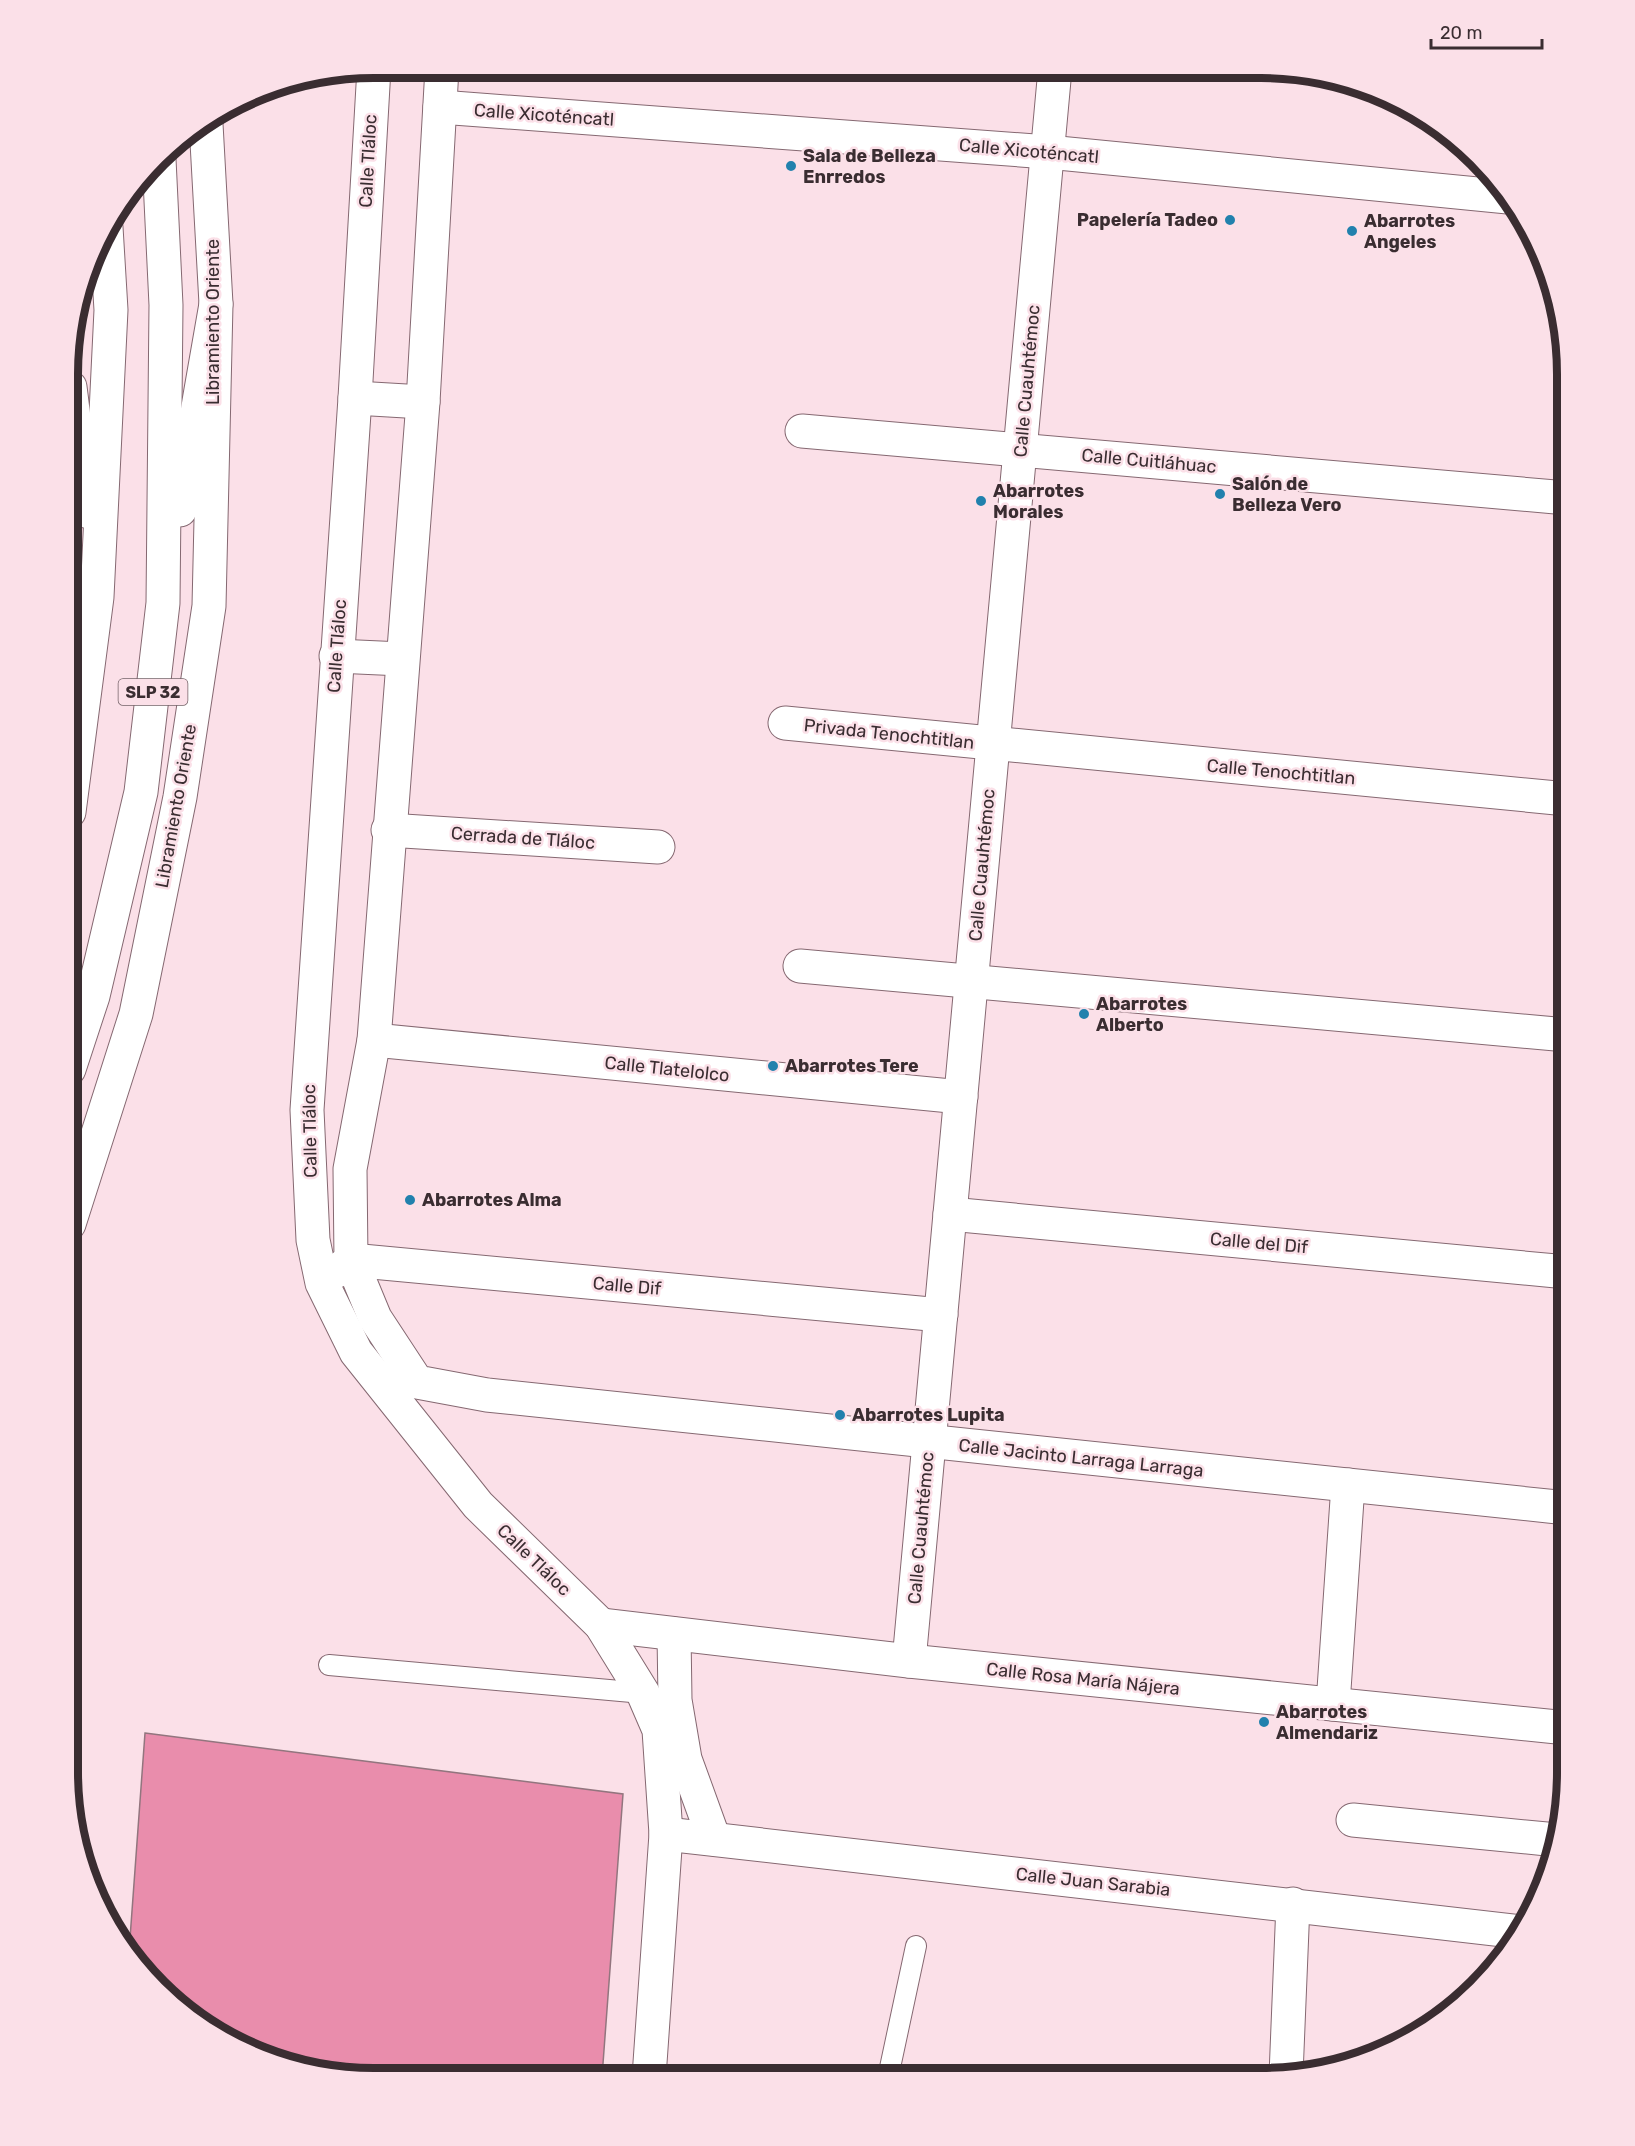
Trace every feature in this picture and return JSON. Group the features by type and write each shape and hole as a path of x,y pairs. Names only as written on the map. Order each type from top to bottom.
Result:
{"main road":[{"name":"Calle Tláloc","path":"373,78 355,398 307,1110 313,1240 322,1283 356,1352 478,1505 601,1625 643,1693 659,1730 666,1834 650,2068"},
{"path":"322,1283 351,1260 350,1169 374,1040 388,830 423,402 441,78"},
{"name":"Calle Cuauhtémoc","path":"909,1661 1054,78"},
{"name":"Calle Xicoténcatl","path":"440,107 1048,152 1497,196"},
{"name":"Libramiento Oriente","path":"78,1196 136,1014 180,797 209,606 216,304 206,130"},
{"name":"Libramiento Oriente","path":"78,1042 93,996 141,792 163,603 166,305 160,170"},
{"path":"78,743 97,597 111,310 107,247"},
{"path":"163,603 216,304"},
{"path":"355,398 423,402"},
{"name":"Calle Cuitláhuac","path":"802,431 1557,497"},
{"path":"78,449 97,597 78,644"},
{"path":"336,656 402,659"},
{"name":"Privada Tenochtitlan","path":"784,723 994,745"},
{"name":"Calle Tenochtitlan","path":"994,745 1557,798"},
{"name":"Cerrada de Tláloc","path":"388,830 658,847"},
{"path":"800,966 1557,1034"},
{"name":"Calle Tlatelolco","path":"374,1040 961,1097"},
{"name":"Calle del Dif","path":"950,1214 1557,1271"},
{"name":"Calle Dif","path":"351,1260 940,1315"},
{"name":"Calle Jacinto Larraga Larraga","path":"351,1260 375,1318 417,1382 487,1395 1557,1507"},
{"path":"1333,1704 1348,1485"},
{"name":"Calle Rosa María Nájera","path":"601,1625 909,1661 1557,1727"},
{"path":"674,1634 675,1700 685,1759 714,1839"},
{"path":"1353,1820 1549,1839"},
{"name":"Calle Juan Sarabia","path":"666,1834 1511,1931"},
{"path":"1286,2066 1293,1904"}],"lane":[{"path":"329,1665 643,1693"},
{"path":"890,2068 916,1946"}],"building":[{"path":"145,1733 623,1794 603,2068 374,2068 335,2065 297,2058 243,2037 209,2018 179,1995 151,1967 130,1940"}],"place":[{"name":"Sala de Belleza Enrredos","path":"791,166"},
{"name":"Papelería Tadeo","path":"1230,220"},
{"name":"Abarrotes Angeles","path":"1352,231"},
{"name":"Salón de Belleza Vero","path":"1220,494"},
{"name":"Abarrotes Morales","path":"981,501"},
{"name":"Abarrotes Alberto","path":"1084,1014"},
{"name":"Abarrotes Tere","path":"773,1066"},
{"name":"Abarrotes Alma","path":"410,1200"},
{"name":"Abarrotes Lupita","path":"840,1415"},
{"name":"Abarrotes Almendariz","path":"1264,1722"}]}
